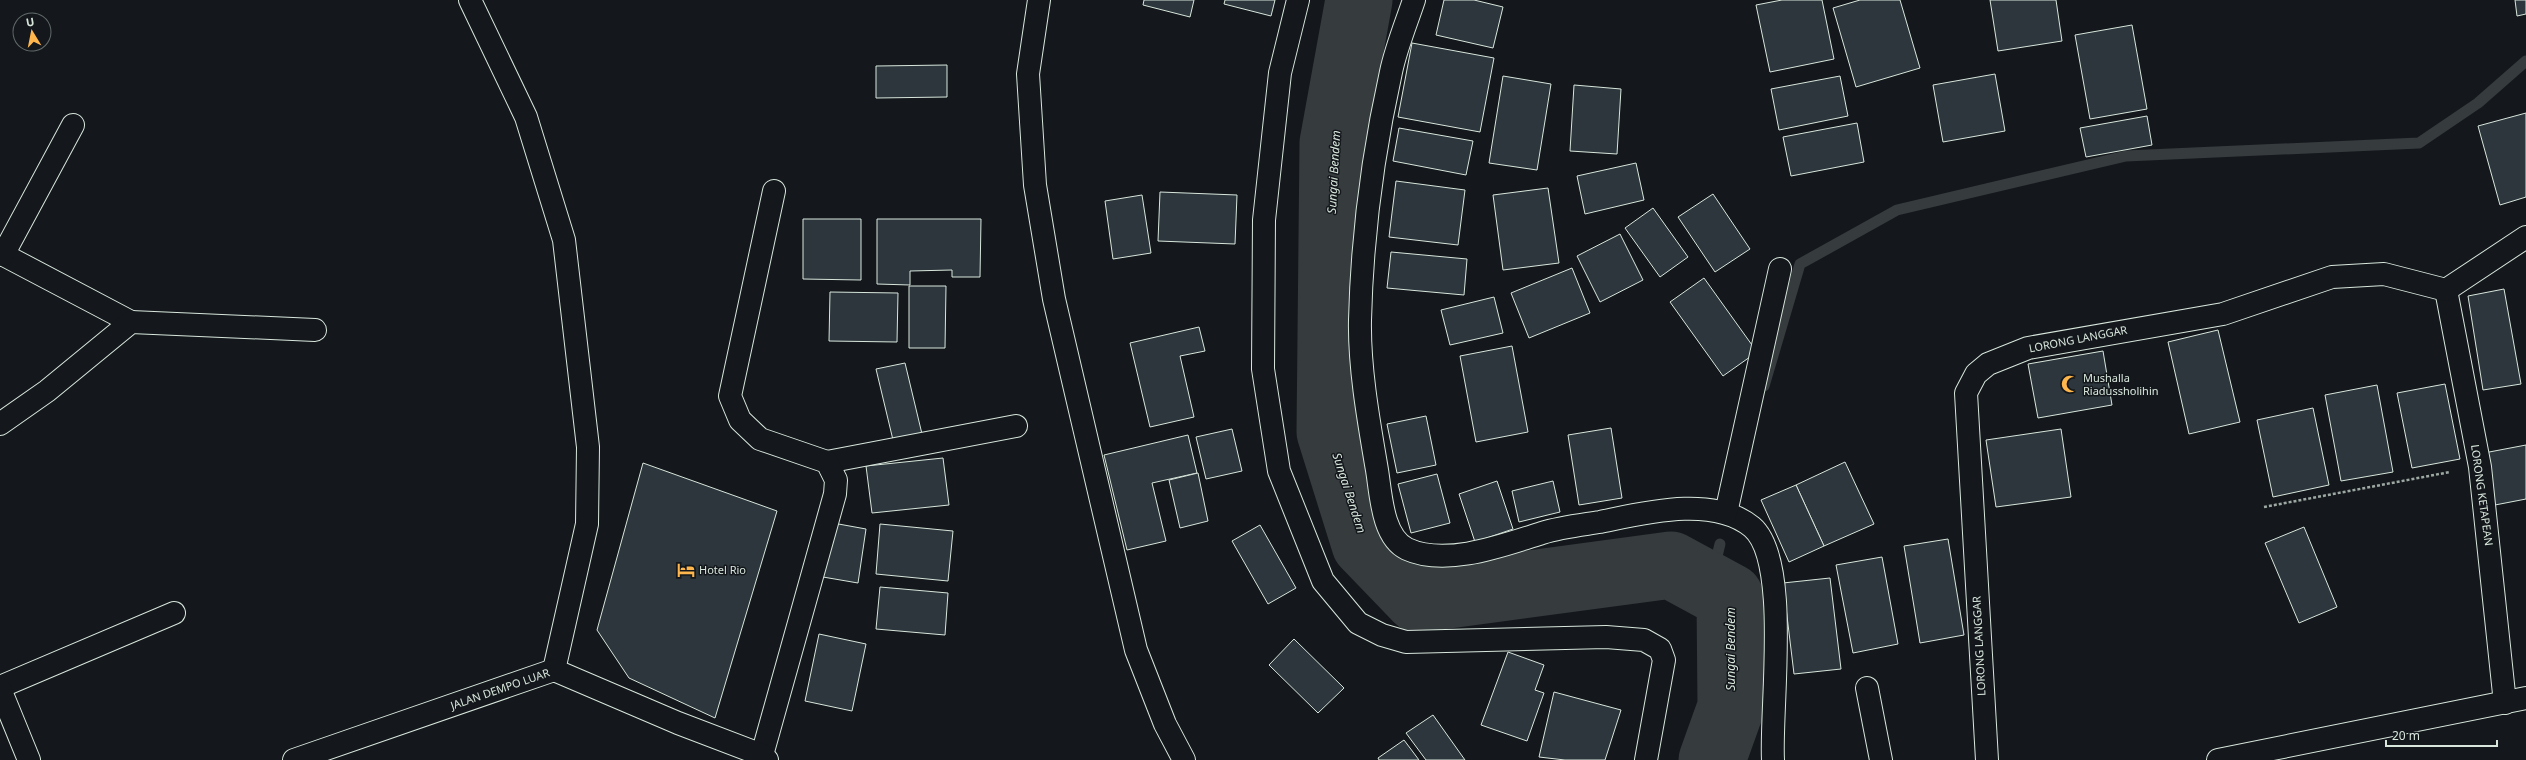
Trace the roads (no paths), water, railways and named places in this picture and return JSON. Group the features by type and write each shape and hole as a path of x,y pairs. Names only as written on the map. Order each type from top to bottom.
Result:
{"street":[{"path":"470,0 526,116 564,240 588,447 587,517 554,670"},
{"path":"1039,0 1028,74 1035,185 1054,298 1136,650 1165,724 1184,760"},
{"path":"1298,0 1280,73 1264,220 1263,369 1279,472 1322,581 1358,624 1382,635 1406,642 1606,637 1644,640 1660,650 1664,660 1646,760"},
{"path":"1414,0 1392,69 1370,183 1360,322 1368,417 1385,517 1396,540 1406,548 1432,556 1495,549 1546,532 1670,509 1726,512 1752,527 1762,541 1767,552 1777,610 1773,760"},
{"path":"73,125 1,254 130,322 314,330"},
{"path":"774,191 730,396 740,420 760,439 827,462 1016,426"},
{"path":"2446,290 2526,237"},
{"path":"1726,512 1780,269"},
{"name":"LORONG LANGGAR","path":"1987,760 1966,393 1976,374 1988,364 2028,348 2223,314 2332,277 2384,274 2446,290"},
{"name":"LORONG KETAPEAN","path":"2446,290 2480,467 2516,700"},
{"path":"0,424 47,391 130,322"},
{"path":"765,758 835,494 836,480 827,462"},
{"path":"30,760 0,688 174,613"},
{"name":"JALAN DEMPO LUAR","path":"294,760 554,670 678,724 765,758"},
{"path":"1867,688 1882,760"},
{"path":"2218,760 2248,757 2516,700"}],"waterway":[{"name":"Sungai Bendem","path":"1359,0 1333,143 1330,432 1365,544 1418,599 1671,565 1730,597 1731,707 1712,760"},
{"path":"1764,386 1800,264 1897,210 2126,156 2419,143 2478,103 2526,61"},
{"path":"1710,585 1720,544"}],"place":[{"name":"Mushalla Riadussholihin","path":"2070,384"},
{"name":"Hotel Rio","path":"686,570"}]}
